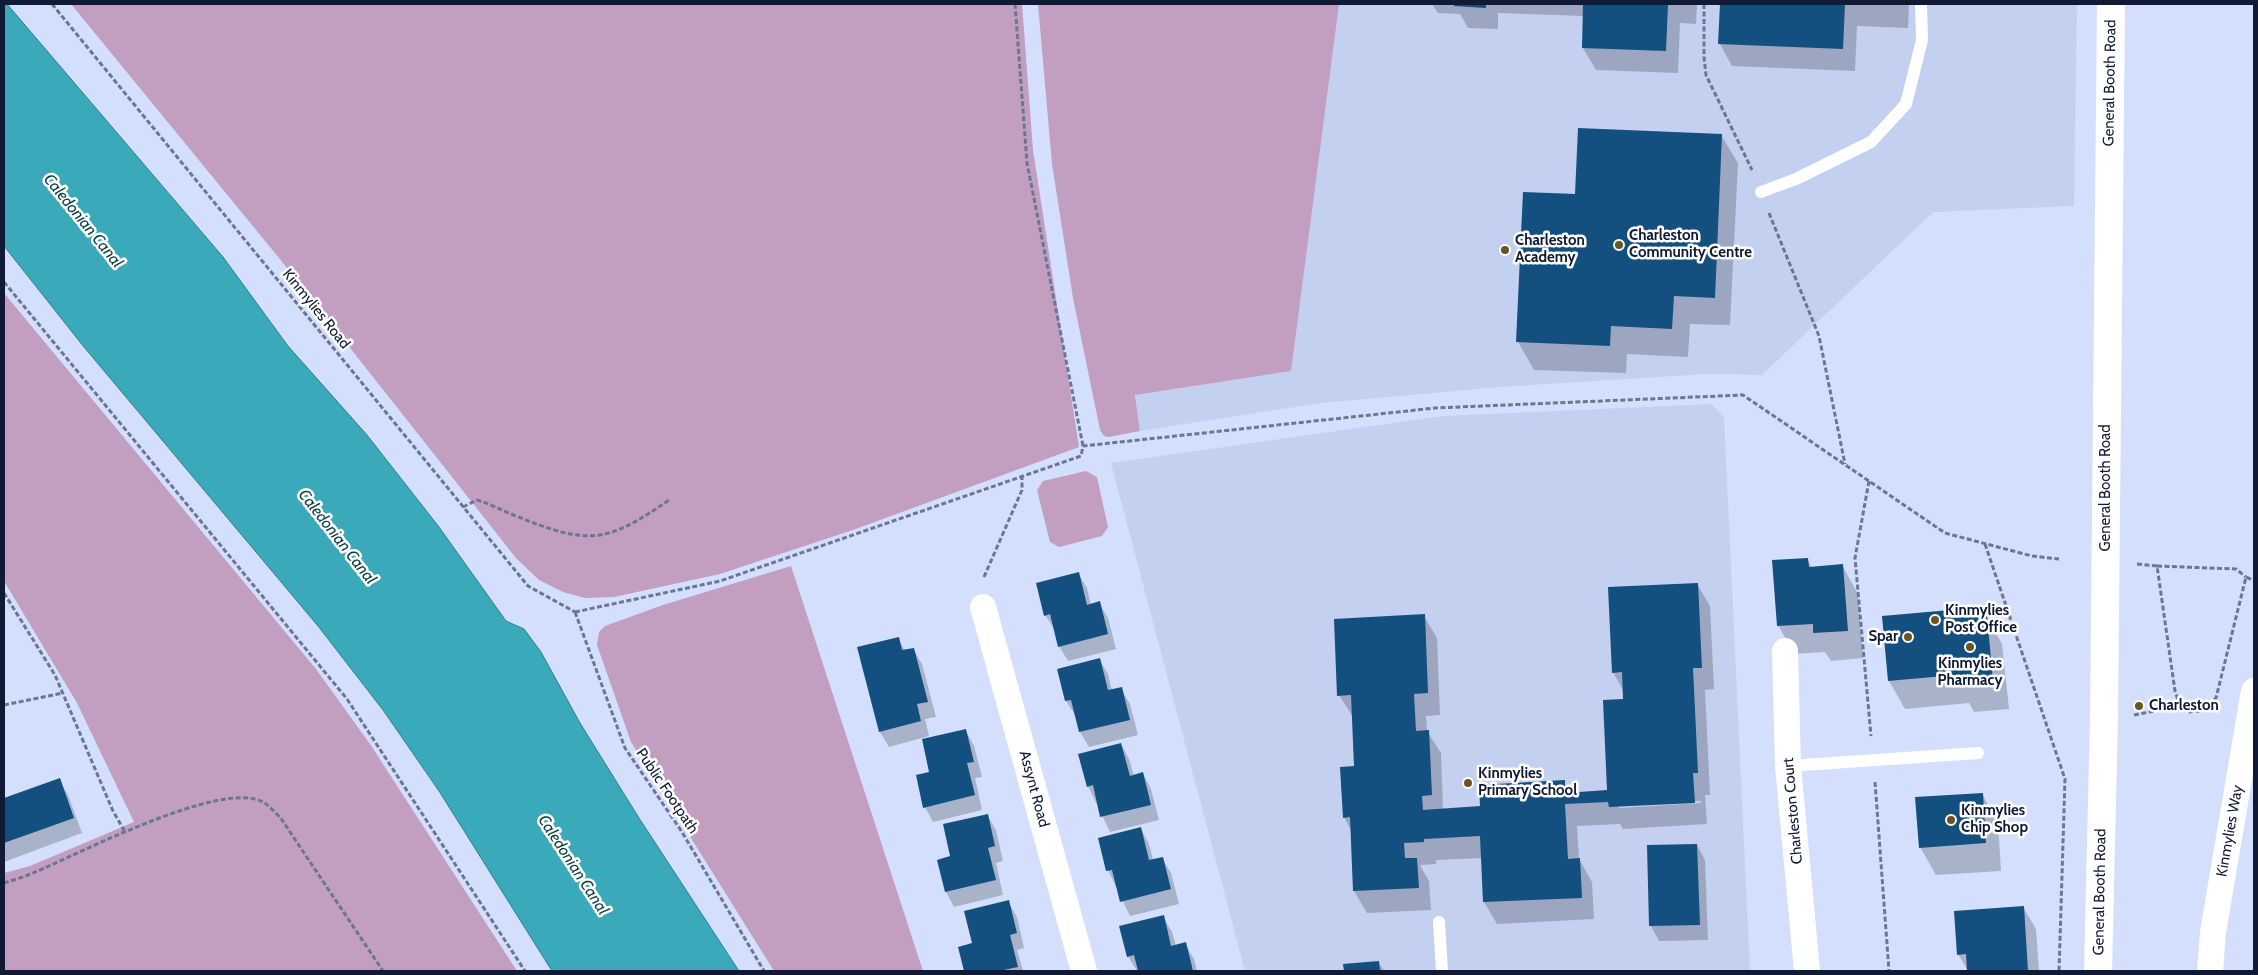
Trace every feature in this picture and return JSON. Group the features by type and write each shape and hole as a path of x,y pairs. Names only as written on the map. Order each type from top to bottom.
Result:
{"street":[{"name":"General Booth Road","path":"2098,971 2104,717 2111,4"},
{"name":"Assynt Road","path":"983,607 1084,971"},
{"name":"Charleston Court","path":"1785,651 1788,766 1807,971"},
{"name":"Kinmylies Way","path":"2210,971 2213,932 2254,691"}],"lane":[{"path":"1761,192 1796,179 1871,142 1906,104 1922,40 1921,4"},
{"path":"1788,766 1978,753"},
{"path":"1439,922 1442,971"}],"path":[{"name":"Kinmylies Road","path":"52,4 528,586 575,612"},
{"path":"575,612 720,581 1081,456 1082,446 1027,163 1015,4"},
{"path":"1704,4 1706,75 1761,192 1818,336 1845,465"},
{"path":"4,282 347,700 525,971"},
{"path":"1082,446 1435,408 1743,395 1945,532 2032,556 2060,559"},
{"path":"983,607 981,584 1022,490 1022,476"},
{"path":"1869,481 1855,558 1889,971"},
{"path":"463,507 477,500 543,527 588,537 609,534 630,526 669,500"},
{"path":"1985,543 2065,779 2059,971"},
{"path":"2130,564 2236,570 2254,581"},
{"path":"2156,566 2175,691 2180,706 2188,712 2200,711 2216,698 2246,577"},
{"path":"4,593 55,675 113,812 125,832"},
{"name":"Public Footpath","path":"575,612 625,748 682,832 764,971"},
{"path":"4,705 63,693"},
{"path":"2104,717 2143,714 2180,706"},
{"path":"4,882 32,874 125,832 198,805 224,799 242,798 263,802 280,818 384,971"}],"shaded area":[{"path":"71,4 1022,4 1033,150 1079,447 853,530 720,574 614,597 585,598 563,592 539,580 516,558 279,258"},
{"path":"1038,4 1339,4 1291,371 1135,395 1140,431 1109,437 1104,436 1100,430 1073,298 1052,164"},
{"name":"Charleston Academy","path":"1086,4 2077,4 2074,206 1933,212 1762,375 1705,374 1500,387 1321,403 1140,431"},
{"path":"4,293 316,669 370,744 517,971 4,971 4,873 30,866 134,822 77,703 4,581"},
{"name":"Kinmylies Primary School","path":"1712,404 1724,418 1750,971 1245,971 1111,463 1443,416"},
{"path":"1086,471 1097,477 1108,527 1102,536 1059,547 1050,542 1037,490 1043,481"},
{"path":"791,566 923,971 774,971 631,742 597,645 599,632 605,626 663,605"}],"water":[{"name":"Caledonian Canal","path":"4,4 7,4 223,257 288,346 367,435 439,527 506,621 524,629 541,652 580,723 639,818 739,971 552,971 439,791 383,710 318,626 84,347 4,246"}],"building":[{"path":"1454,4 1486,4 1486,8 1454,6"},
{"path":"1583,4 1668,4 1666,51 1582,48"},
{"path":"1720,4 1845,4 1843,49 1718,44"},
{"name":"Charleston Community Centre","path":"1578,128 1722,134 1715,298 1674,296 1672,329 1611,326 1610,346 1516,342 1523,192 1575,194"},
{"path":"1808,558 1809,567 1843,564 1848,631 1813,633 1813,624 1777,626 1772,560"},
{"path":"1079,572 1087,605 1100,601 1108,634 1058,647 1050,614 1044,616 1036,583"},
{"path":"1698,583 1702,668 1693,668 1698,773 1693,773 1695,803 1609,807 1608,802 1565,804 1568,859 1580,858 1582,898 1483,902 1480,836 1424,839 1424,842 1404,843 1405,858 1417,858 1419,888 1353,891 1350,817 1343,818 1340,767 1354,766 1351,695 1337,696 1334,619 1425,614 1428,693 1414,694 1416,731 1429,730 1432,795 1422,796 1423,810 1480,806 1479,785 1565,780 1565,793 1607,790 1603,700 1623,699 1622,672 1612,673 1608,587"},
{"path":"1950,610 1950,618 1987,615 1993,681 1957,684 1956,675 1888,681 1882,616"},
{"path":"899,637 902,650 914,648 928,702 917,704 921,721 879,732 857,647"},
{"path":"1100,658 1108,690 1122,687 1130,720 1079,732 1071,700 1065,701 1057,669"},
{"path":"966,729 974,762 967,763 975,795 923,808 916,775 929,772 922,739"},
{"path":"1121,743 1130,776 1143,772 1151,805 1100,817 1093,785 1087,787 1078,754"},
{"path":"60,778 74,818 4,843 4,798"},
{"name":"Kinmylies Chip Shop","path":"1983,793 1986,843 1919,848 1915,797"},
{"path":"988,814 995,846 988,848 996,880 945,892 937,860 950,856 943,824"},
{"path":"1141,827 1149,860 1163,857 1171,889 1120,902 1112,870 1106,871 1098,838"},
{"path":"1697,844 1700,925 1649,926 1647,845"},
{"path":"1009,900 1017,933 1010,935 1018,967 999,971 964,971 958,947 972,943 964,911"},
{"path":"2024,906 2028,971 1967,971 1966,954 1957,955 1954,911"},
{"path":"1164,915 1171,946 1186,942 1193,971 1138,971 1134,955 1127,957 1119,926"},
{"path":"1379,961 1380,971 1344,971 1343,964"}],"place":[{"name":"Charleston Community Centre","path":"1619,245"},
{"name":"Charleston Academy","path":"1505,250"},
{"name":"Kinmylies Post Office","path":"1935,620"},
{"name":"Spar","path":"1908,637"},
{"name":"Kinmylies Pharmacy","path":"1970,647"},
{"name":"Charleston","path":"2139,706"},
{"name":"Kinmylies Primary School","path":"1468,783"},
{"name":"Kinmylies Chip Shop","path":"1951,820"}]}
